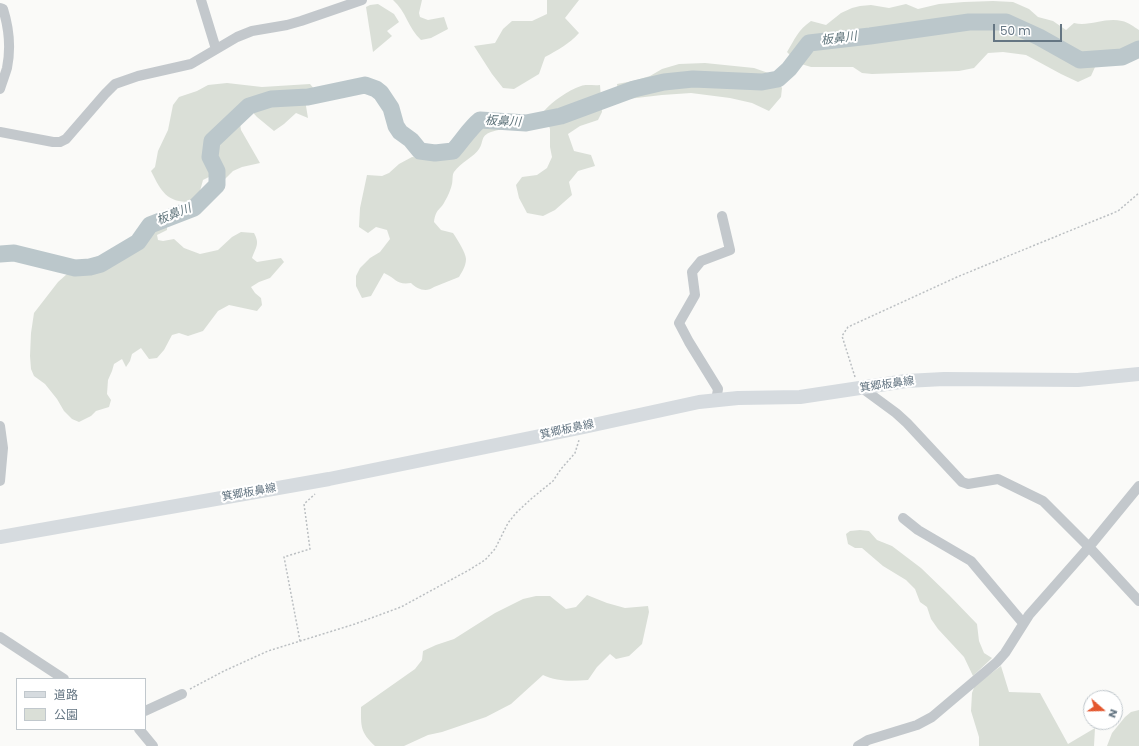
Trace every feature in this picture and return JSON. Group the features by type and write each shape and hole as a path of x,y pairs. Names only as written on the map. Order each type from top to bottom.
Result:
{"main road":[{"name":"箕郷板鼻線","path":"0,537 322,480 699,402 738,398 800,397 906,381 944,379 1078,380 1139,374"}],"street":[{"path":"201,0 216,49"},
{"path":"0,132 60,142 66,139 115,84 138,76 191,64 238,37 252,31 294,23 362,0"},
{"path":"0,8 4,9 9,46 7,68 0,89"},
{"path":"716,400 718,389 679,323 695,295 692,272 701,261 730,250 722,216"},
{"path":"860,389 896,413 907,423 962,482 968,484 998,479 1043,501 1089,547 1139,601"},
{"path":"0,426 3,448 0,481"},
{"path":"858,746 868,740 917,725 932,717 997,662 1028,615 1089,547 1139,486"},
{"path":"903,518 918,530 971,561 1023,623"},
{"path":"0,637 62,678"},
{"path":"146,711 182,694"},
{"path":"140,730 153,746"}],"path":[{"path":"860,389 842,336 848,327 957,277 1118,211 1139,193"},
{"path":"182,694 224,671 268,651 355,624 401,607 485,560 495,549 505,527 516,513 553,481 561,469 571,459 575,453 584,427"},
{"path":"300,641 284,557 310,549 304,504 320,489 322,480"}],"green space":[{"path":"393,0 422,0 419,13 420,17 428,20 444,17 448,29 431,38 421,40 413,30 401,9"},
{"path":"547,0 579,0 565,18 579,33 567,44 545,57 539,74 514,89 503,88 474,46 495,43 503,29 512,21 532,21 547,14"},
{"path":"993,1 1013,2 1029,9 1038,17 1053,21 1066,30 1074,23 1085,24 1116,20 1129,23 1139,30 1139,49 1134,46 1100,56 1091,76 1078,82 1026,55 1003,52 988,53 974,68 959,71 872,74 862,73 853,67 811,67 798,63 787,52 800,31 811,21 826,25 841,13 860,6 871,5 889,8 906,4 918,9 939,4"},
{"path":"378,4 394,14 399,22 387,31 392,36 373,52 366,7"},
{"path":"705,63 754,68 774,75 782,88 781,97 769,111 752,103 730,98 691,93 619,100 617,84 650,76 662,69 679,64"},
{"path":"227,83 262,87 310,84 315,90 304,94 308,118 296,113 274,131 257,117 245,104 238,111 241,130 260,163 242,167 233,171 224,180 211,176 203,180 200,191 194,202 177,201 162,191 151,171 155,167 158,151 168,130 173,105 179,97 197,91 208,85"},
{"path":"583,85 600,85 602,112 598,120 580,126 568,134 574,151 591,155 595,166 578,171 569,182 572,195 555,210 543,216 527,213 519,198 516,185 522,177 537,175 547,168 552,157 550,147 550,129 544,111 561,97 576,88"},
{"path":"533,119 533,126 496,130 485,135 477,152 460,165 454,172 449,192 436,214 434,222 441,230 453,233 465,253 466,259 464,269 459,277 431,289 425,290 416,287 411,283 399,282 384,273 371,296 362,298 356,286 356,276 360,268 370,258 380,252 390,239 387,230 376,227 368,233 359,227 360,208 367,175 382,176 389,173 399,164 412,157 442,159 453,158 480,127 492,121"},
{"path":"164,224 167,225 167,230 157,235 158,240 163,241 174,239 184,248 200,254 218,250 232,237 241,232 254,233 257,243 252,258 257,262 281,258 284,262 270,278 251,287 261,298 262,305 257,311 229,305 218,311 203,331 188,336 179,333 172,335 164,350 157,358 149,359 141,348 132,354 126,367 122,359 114,364 108,380 107,394 111,400 109,407 96,411 91,416 79,422 72,419 64,411 45,384 34,376 31,369 31,333 34,313 58,282 67,274 84,274 102,268 143,246 155,229"},
{"path":"850,531 869,531 877,540 892,546 921,568 977,624 979,641 984,653 992,658 973,676 964,657 938,629 931,619 927,607 920,602 915,589 906,580 883,566 862,548 855,548 848,544 846,534"},
{"path":"587,595 625,608 648,606 649,612 642,644 629,656 616,659 610,654 597,667 588,680 559,680 543,675 511,704 486,717 442,732 428,735 404,746 375,746 366,737 361,724 361,707 415,669 422,660 423,651 454,639 495,613 523,599 536,596 550,596 566,609 576,607"},
{"path":"1001,666 1009,692 1040,693 1068,744 1092,730 1095,730 1094,746 979,746 979,737 971,711 972,693 975,685"},
{"path":"1139,710 1139,746 1107,746 1114,730 1123,730 1123,719 1131,712"}],"waterway":[{"name":"板鼻川","path":"0,254 14,253 75,268 90,267 101,264 138,242 150,225 194,208 217,185 217,171 210,157 212,141 249,106 271,99 308,97 365,85 376,89 381,93 391,108 396,126 400,132 411,140 420,151 435,153 453,151 480,120 526,123 561,116 634,89 664,82 693,79 762,82 778,79 789,69 809,43 969,22 1006,22 1039,37 1080,60 1122,57 1139,49"}]}
